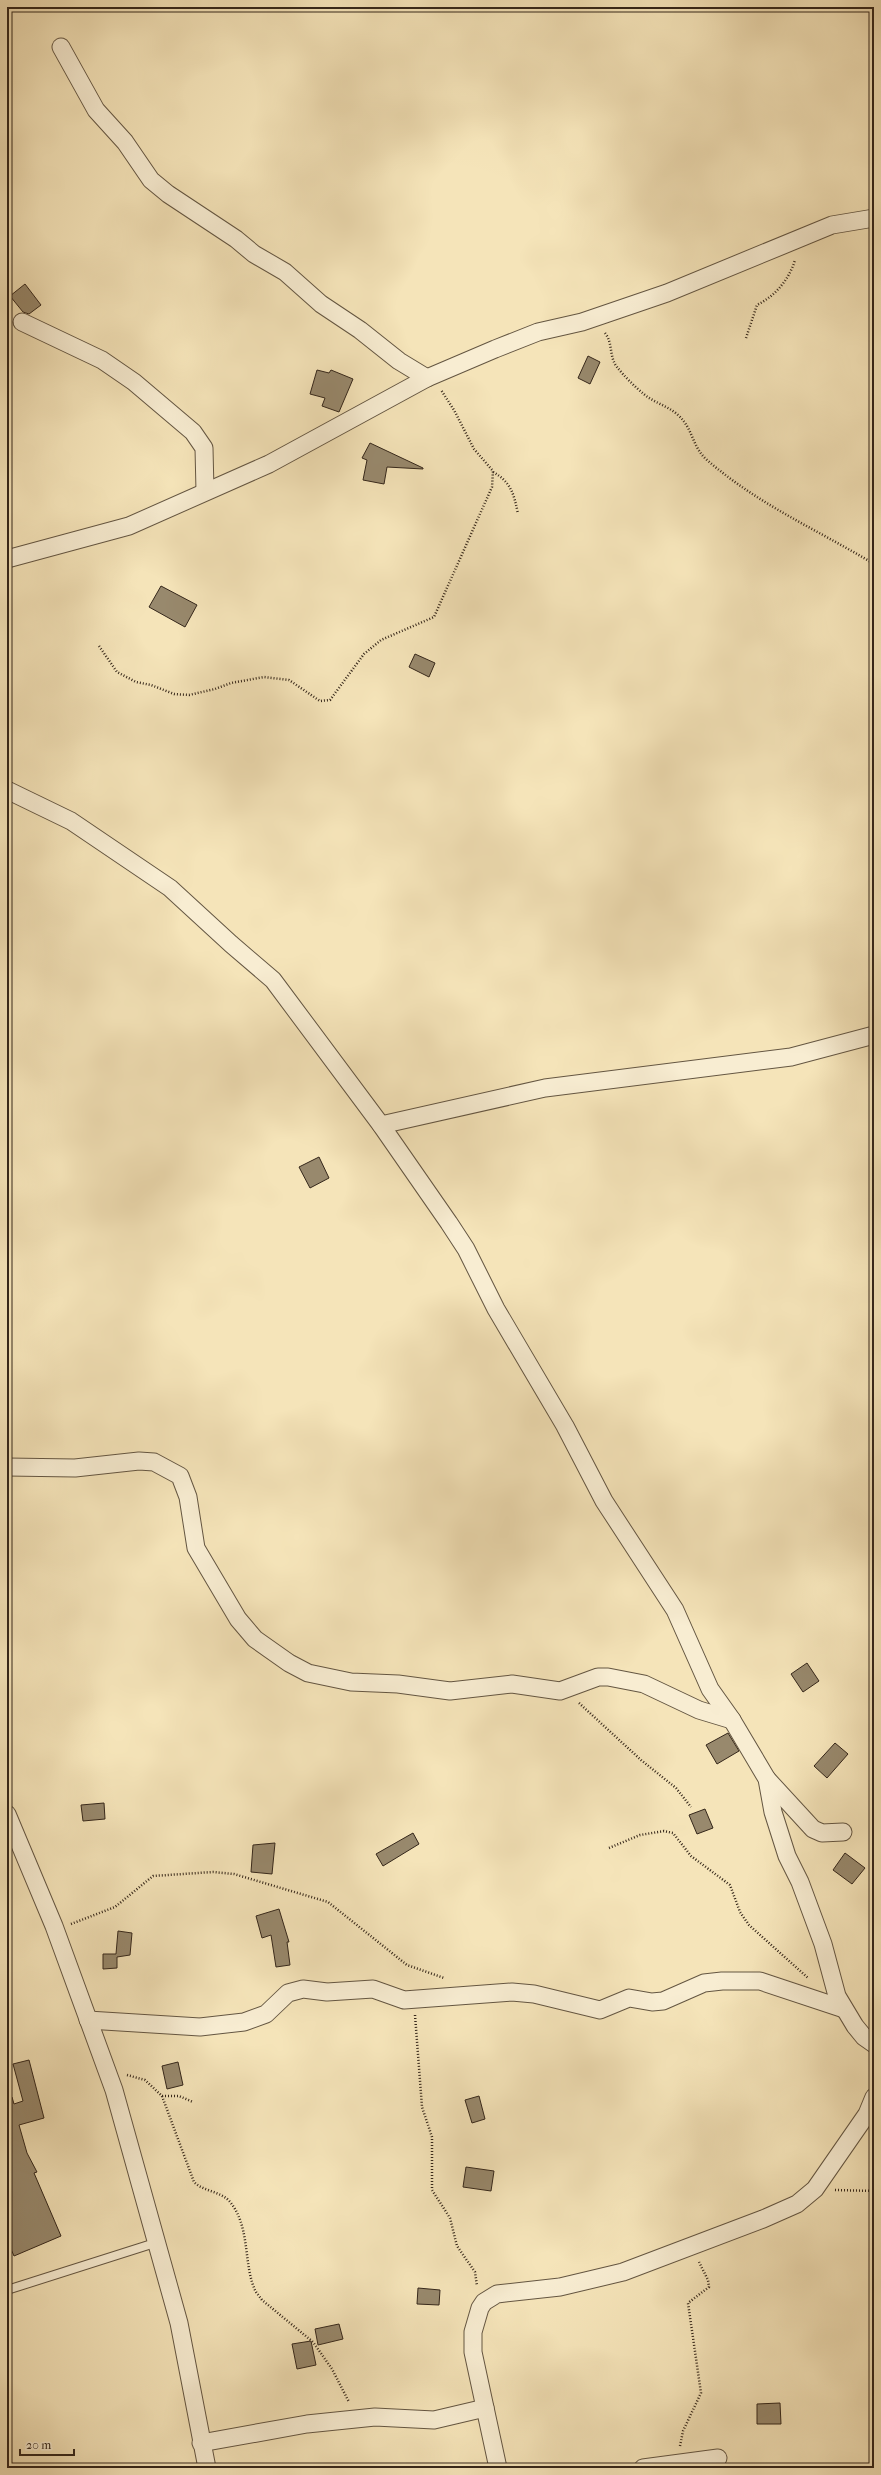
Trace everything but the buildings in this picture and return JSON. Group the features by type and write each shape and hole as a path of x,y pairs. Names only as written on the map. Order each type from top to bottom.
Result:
{"street":[{"path":"61,47 96,110 125,142 150,180 168,194 236,239 254,254 285,272 311,297 360,330 399,362 427,378"},
{"path":"7,558 128,526 269,464 427,378 538,332 588,320 667,293 802,236 832,225 874,218"},
{"path":"22,322 102,360 134,382 193,432 204,448 205,491"},
{"path":"7,790 71,821 170,888 273,980 381,1125 466,1249 496,1309 565,1426 604,1501 624,1533 654,1574 675,1610 710,1689 732,1720 767,1779 817,1832 843,1832"},
{"path":"381,1125 545,1088 791,1057 874,1035"},
{"path":"7,1467 75,1468 139,1461 154,1462 180,1476 188,1497 196,1548 238,1619 255,1639 289,1663 308,1673 351,1682 398,1684 434,1690 467,1690 512,1684 560,1691 598,1677 608,1677 644,1684 693,1708 732,1720"},
{"path":"767,1779 773,1812 787,1856 800,1882 823,1944 837,1996 864,2037 874,2044"},
{"path":"7,1814 55,1929 107,2072 158,2242 179,2323 207,2468"},
{"path":"88,2020 179,2027 200,2027 237,2023 266,2014 288,1993 303,1989 327,1992 367,1988 397,1998 413,2000 512,1992 534,1994 600,2010 629,1998 655,2003 712,1982 752,1980 810,1996 844,2008"},
{"path":"498,2468 477,2378 472,2341 480,2308 489,2297 497,2294 547,2290 595,2280 651,2262 797,2204 815,2189 867,2114 874,2097"},
{"path":"201,2443 307,2424 374,2417 434,2420 484,2408"},
{"path":"643,2468 718,2458"}],"lane":[{"path":"7,2290 158,2242"}],"path":[{"path":"746,338 757,305 767,301 791,272 802,236"},
{"path":"588,320 601,327 608,337 617,367 645,395 666,406 687,424 695,447 706,460 747,492 792,519 840,543 874,564"},
{"path":"427,378 445,394 474,449 492,471 504,478 511,486 518,514"},
{"path":"99,646 117,672 136,682 151,685 174,694 189,695 215,689 231,683 271,677 289,680 323,702 329,701 364,654 381,640 430,620 438,611 492,487 492,471"},
{"path":"560,1691 593,1714 641,1760 676,1788 691,1807"},
{"path":"609,1848 640,1835 664,1831 673,1833 691,1856 730,1885 740,1912 749,1925 814,1982"},
{"path":"55,1929 110,1910 153,1876 213,1872 234,1874 328,1902 407,1965 447,1979"},
{"path":"413,2000 420,2059 422,2107 432,2138 432,2190 454,2227 460,2253 475,2272 480,2308"},
{"path":"107,2072 130,2075 145,2080 162,2096 194,2182 225,2197 233,2206 244,2232 256,2292 262,2300 313,2342 332,2369 357,2419"},
{"path":"162,2096 179,2096 193,2102"},
{"path":"815,2189 874,2191"},
{"path":"675,2464 683,2430 701,2392 688,2303 693,2297 705,2292 709,2285 690,2247"}]}
